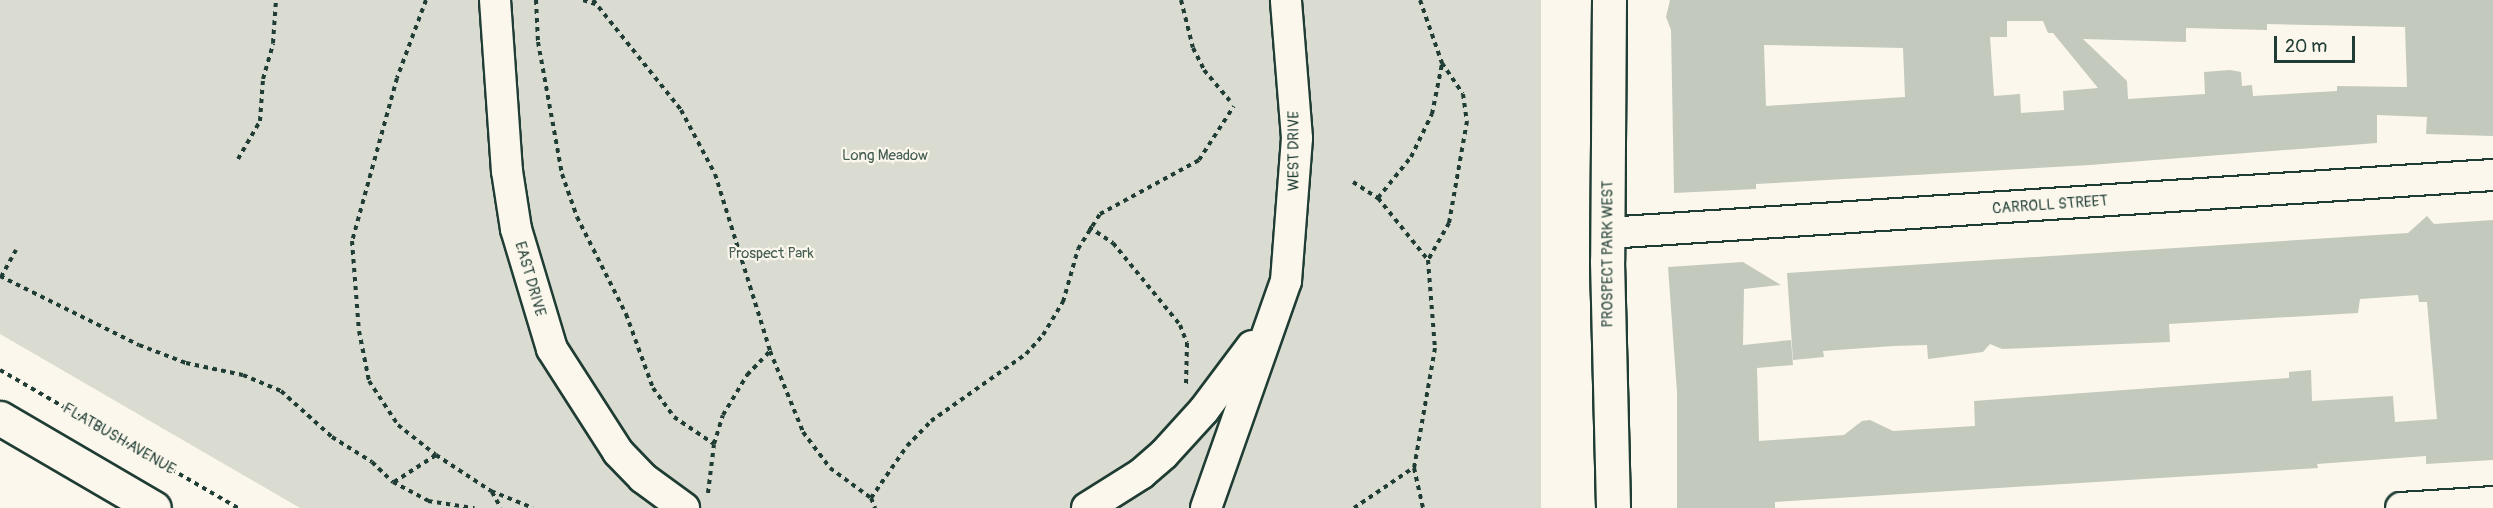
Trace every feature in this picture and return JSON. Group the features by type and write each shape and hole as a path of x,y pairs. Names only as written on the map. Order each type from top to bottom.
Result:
{"street":[{"name":"EAST DRIVE","path":"495,0 507,171 516,229 552,349 618,452 643,478 684,508"},
{"name":"WEST DRIVE","path":"1206,508 1281,301 1292,237 1297,138 1286,0"},
{"name":"PROSPECT PARK WEST","path":"1610,0 1607,233 1612,508"},
{"name":"CARROLL STREET","path":"1607,233 2493,175"},
{"name":"WEST DRIVE","path":"1087,508 1141,474 1187,430 1244,359 1281,301"},
{"path":"0,418 154,508"},
{"path":"2401,508 2493,502"}],"path":[{"path":"238,159 260,121 263,79 273,43 276,0"},
{"path":"426,0 396,78 352,242 359,331 369,381 398,425 436,455 491,491 533,508"},
{"path":"536,0 538,42 561,174 577,217 626,314 653,388 674,417 714,444"},
{"path":"583,0 594,2 681,110 715,174 770,351 802,432 830,468 871,498 875,508"},
{"path":"1181,0 1193,48 1204,70 1230,101"},
{"path":"1420,0 1442,63 1463,94 1467,121 1449,223 1428,260 1435,348 1413,468 1423,508"},
{"path":"1378,198 1411,157 1432,114 1442,63"},
{"path":"871,498 907,446 931,422 1026,354 1043,335 1063,302 1078,249 1089,227 1116,202 1168,180 1199,160 1234,106"},
{"path":"1353,182 1378,198 1428,260"},
{"path":"1089,227 1113,243 1180,325 1188,343 1186,385 1191,396"},
{"path":"16,250 1,276 139,345 186,363 243,375 281,391 332,437 372,462 393,482 428,501 474,508"},
{"path":"712,482 714,444 736,390 770,351"},
{"name":"FLATBUSH AVENUE","path":"0,370 238,508"},
{"path":"393,482 436,455"},
{"path":"1354,508 1413,468"},
{"path":"491,491 501,508"}],"green space":[{"name":"Prospect Park","path":"0,0 1541,0 1541,508 300,508 0,334"}],"building":[{"path":"1670,0 2493,0 2493,136 2426,134 2427,117 2377,115 2377,143 2090,165 1756,184 1756,189 1674,193 1671,30 1666,17","holes":["2007,21 2043,21 2048,33 2053,33 2098,88 2063,91 2064,110 2021,113 2020,94 1994,96 1990,37 2007,37","2267,24 2405,27 2407,87 2337,86 2337,91 2253,96 2252,85 2242,86 2241,72 2230,70 2204,72 2205,94 2128,99 2127,81 2083,39 2186,42 2186,28 2267,30","1764,45 1903,48 1905,97 1766,106"]},
{"path":"2427,216 2434,224 2493,220 2493,460 2426,464 2426,456 2317,464 2318,468 1775,502 1775,508 1677,508 1677,392 1668,267 1743,262 1781,285 1744,289 1743,345 1791,340 1793,365 1757,368 1759,441 1844,435 1862,421 1870,420 1893,431 1975,426 1974,401 2289,378 2289,372 2311,370 2312,401 2393,396 2395,422 2437,419 2427,302 2419,302 2418,295 2360,299 2358,313 2169,324 2170,342 2002,349 1990,344 1983,352 1928,359 1927,345 1893,346 1823,351 1824,357 1793,360 1787,273 2408,233"}],"park label":[{"name":"Long Meadow","path":"885,156"}]}
